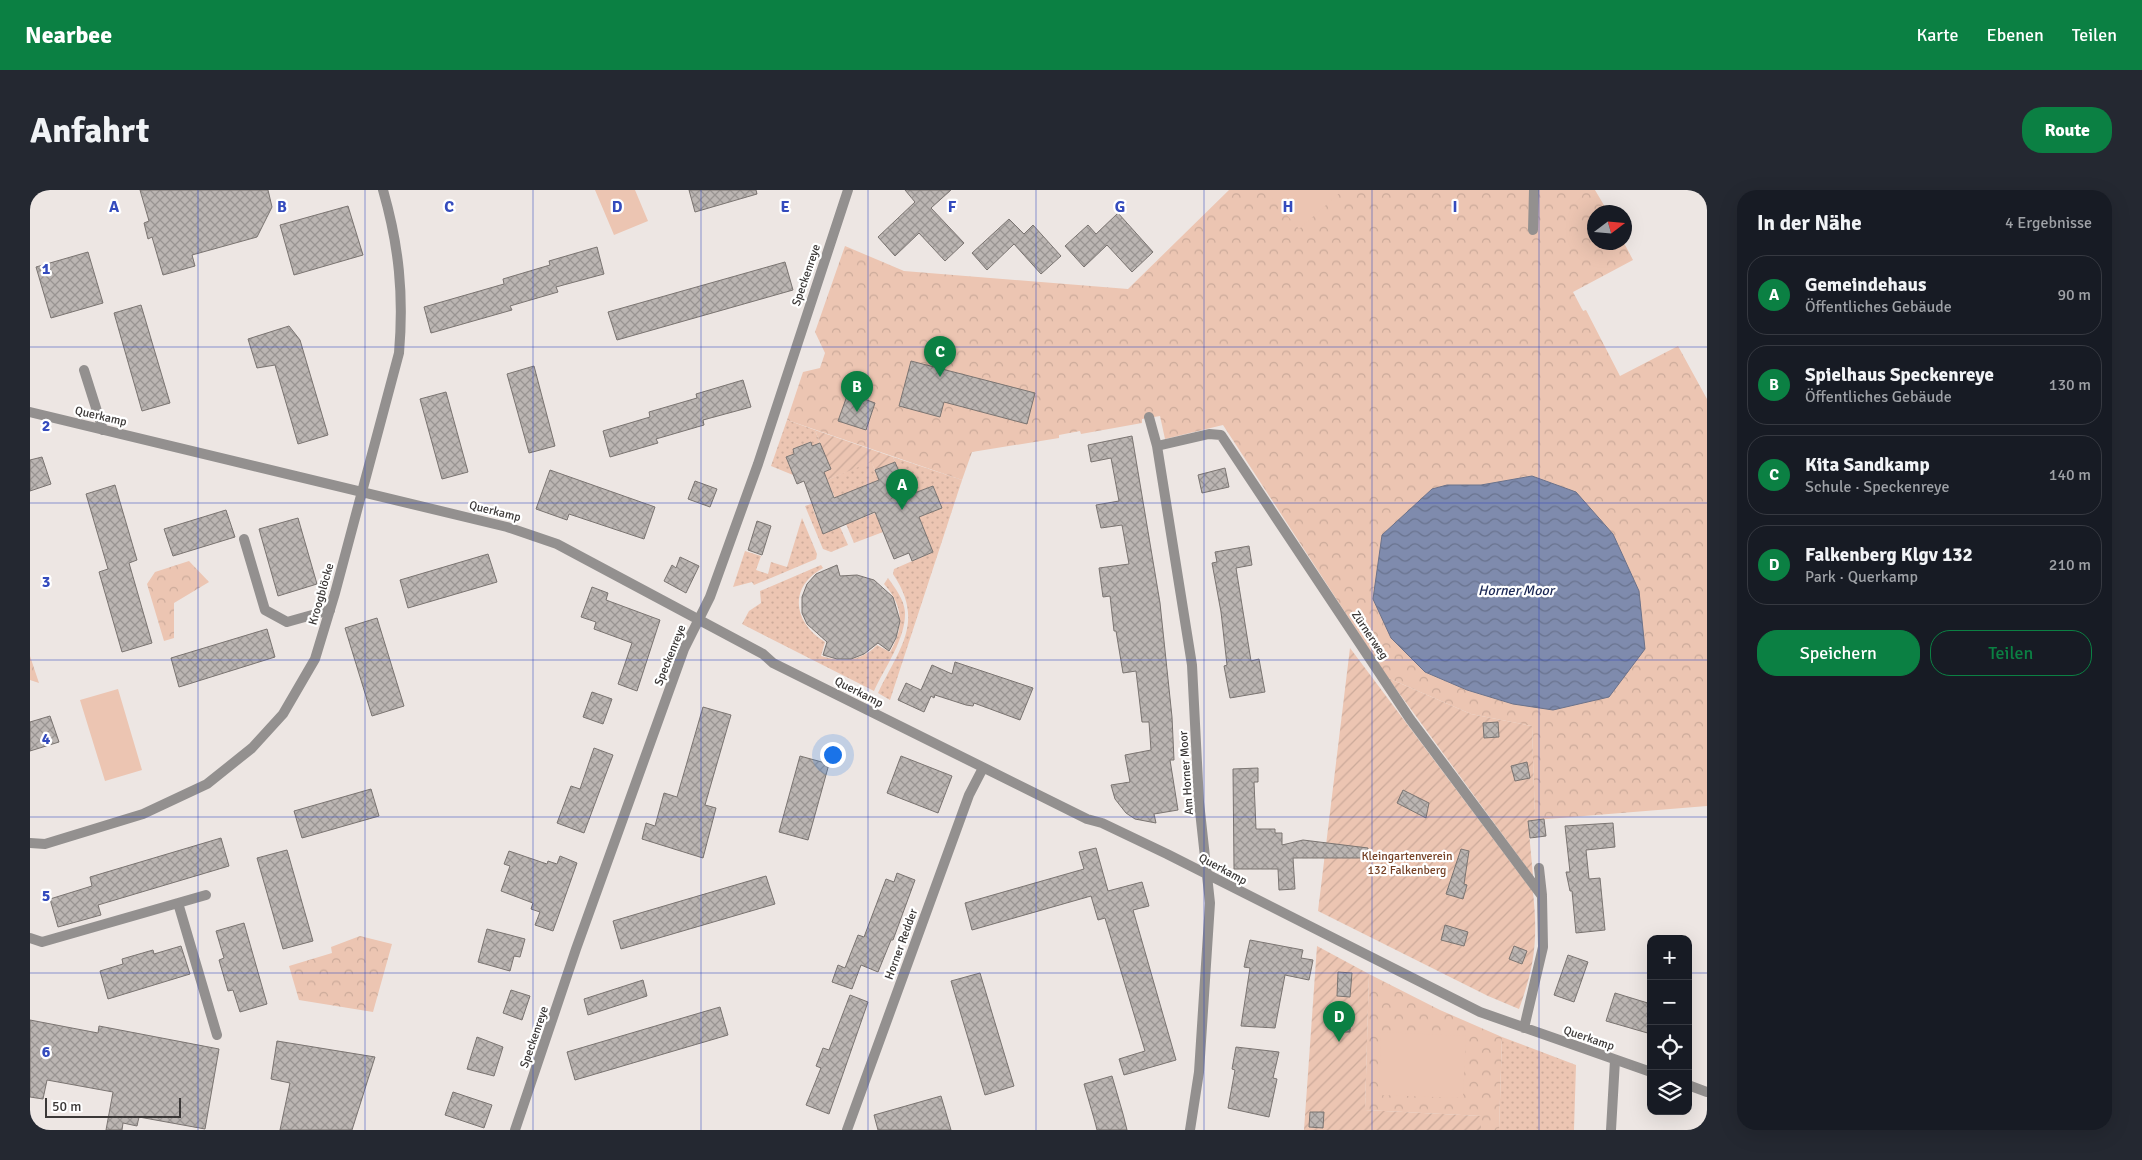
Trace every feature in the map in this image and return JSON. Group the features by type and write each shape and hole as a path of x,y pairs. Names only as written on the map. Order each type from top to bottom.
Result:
{"street":[{"name":"Kroogblöcke","path":"30,843 45,844 143,814 207,784 252,748 282,714 315,658 330,610 399,353 402,319 397,244 383,190"},
{"name":"Speckenreye","path":"515,1130 576,949 678,667 710,597 758,464 848,190"},
{"path":"1533,230 1534,190"},
{"path":"84,370 103,430"},
{"name":"Querkamp","path":"30,412 527,533 557,544 763,654 773,663 1087,819 1102,823 1207,874 1480,1012 1647,1071"},
{"name":"Am Horner Moor","path":"1149,417 1157,446 1192,665 1198,802 1210,903 1199,1072 1190,1130"},
{"name":"Zürnerweg","path":"1157,446 1209,434 1221,435 1410,719 1542,896"},
{"path":"244,539 266,610 287,622 330,610"},
{"name":"Horner Redder","path":"847,1130 969,794 983,768"},
{"path":"1524,1028 1543,947 1542,896 1539,868"},
{"path":"30,938 42,942 206,894"},
{"path":"178,903 217,1035"},
{"path":"1611,1130 1615,1060"},
{"path":"1692,1086 1707,1092"}],"green space":[{"path":"595,190 635,190 648,221 614,235"},
{"path":"1229,190 1595,190 1604,205 1587,205 1587,250 1628,250 1633,260 1573,292 1583,311 1586,310 1620,376 1678,346 1707,399 1707,806 1535,820 1532,726 1471,714 1388,678 1223,425 1165,439 1160,416 1142,419 1142,423 1081,434 1080,431 1059,435 1059,438 972,452 962,480 787,420 803,372 820,368 825,353 815,332 845,246 904,271 1128,289","holes":["1532,476 1513,704 1467,690 1425,672 1447,485 1481,485"]},
{"path":"1265,190 1343,190 1299,229"},
{"path":"787,420 815,430 820,443 812,446 810,442 793,449 794,454 786,457 793,475 771,466"},
{"path":"815,430 893,457 895,462 875,470 871,462 827,480 824,472 830,469"},
{"path":"893,457 962,480 890,700 878,693 901,648 908,621 907,606 893,574 894,569 933,552 919,517 942,508 933,486 909,495"},
{"path":"871,461 879,480 835,498 827,480"},
{"path":"814,503 816,507 813,509 823,534 840,527 848,545 831,552 823,549 805,506"},
{"path":"875,513 883,532 854,543 846,524"},
{"path":"802,518 817,554 816,559 754,585 752,582 733,587 745,551 761,556 756,570 768,574 771,562 787,567"},
{"path":"189,561 209,582 174,603 174,638 164,641 147,584 155,572"},
{"path":"821,565 823,568 811,576 804,585 799,605 801,616 807,625 825,642 821,656 844,660 858,658 871,651 877,645 890,652 898,634 900,617 891,592 884,584 888,578 903,603 905,612 904,622 899,643 874,691 742,624 749,611 761,603 760,591"},
{"name":"Kleingartenverein 132 Falkenberg","path":"1350,648 1533,892 1534,952 1529,979 1519,1009 1488,996 1318,911"},
{"path":"30,656 39,683 30,680"},
{"path":"1388,678 1471,714 1532,726 1535,820 1528,821 1533,876"},
{"path":"118,689 142,770 105,781 80,700"},
{"path":"360,936 392,944 373,1012 299,1000 289,966 332,953 331,947"},
{"path":"1317,946 1369,974 1365,1110 1481,1116 1481,1130 1304,1130"},
{"path":"1369,974 1440,1010 1502,1037 1499,1130 1481,1130 1481,1116 1365,1110"},
{"path":"1381,1032 1466,1036 1463,1098 1379,1095"},
{"path":"1502,1037 1576,1065 1574,1130 1499,1130"}],"water":[{"name":"Horner Moor","path":"1532,476 1576,492 1613,534 1639,591 1645,649 1609,697 1553,710 1513,704 1467,690 1425,672 1391,638 1373,599 1382,535 1432,489 1447,485 1481,485"}],"building":[{"path":"140,190 268,190 272,207 257,237 192,255 195,266 163,275 152,237 148,239 144,223 149,221"},
{"path":"689,190 756,190 757,194 695,212"},
{"path":"905,190 951,190 931,208 964,243 945,261 919,233 895,256 878,237 915,202"},
{"path":"348,206 363,255 294,275 280,225"},
{"path":"1118,213 1153,252 1132,272 1107,245 1084,267 1065,246 1088,225 1096,234"},
{"path":"1009,219 1024,234 1033,225 1061,256 1041,274 1014,244 987,270 972,253"},
{"path":"597,247 604,274 556,287 558,292 510,306 512,310 431,333 424,307 504,284 503,279 550,265 549,261"},
{"path":"88,252 103,303 51,318 36,267"},
{"path":"785,262 793,290 617,340 608,312"},
{"path":"141,305 170,403 142,411 114,313"},
{"path":"289,326 300,340 328,435 298,444 275,365 257,368 248,339"},
{"path":"911,361 1035,393 1027,424 944,402 940,417 899,406"},
{"path":"534,366 555,446 529,453 507,374"},
{"path":"743,380 751,407 703,420 704,425 656,439 658,443 610,457 603,431 650,417 649,412 697,398 696,394"},
{"path":"446,392 468,472 442,479 420,399"},
{"path":"848,393 875,403 866,430 838,421"},
{"path":"1132,436 1160,603 1172,717 1174,760 1170,760 1178,810 1154,814 1156,823 1135,819 1126,813 1115,799 1111,785 1130,782 1125,755 1151,750 1149,722 1142,722 1136,671 1123,673 1116,631 1114,631 1110,596 1103,597 1099,568 1129,564 1122,525 1101,528 1096,505 1119,501 1111,458 1091,462 1088,445"},
{"path":"811,442 812,446 820,443 831,469 824,472 834,498 879,480 875,470 895,462 909,495 933,486 942,508 919,517 933,552 912,561 909,553 894,559 875,512 823,534 804,481 797,484 786,457 794,454 793,449"},
{"path":"42,457 51,484 30,491 30,460"},
{"path":"1225,468 1229,487 1202,493 1198,475"},
{"path":"550,470 655,507 644,539 569,514 567,520 536,509"},
{"path":"695,481 717,489 710,507 688,499"},
{"path":"115,485 137,560 129,563 152,643 122,652 99,572 108,569 86,494"},
{"path":"226,510 235,537 173,556 164,529"},
{"path":"298,518 317,584 278,596 259,529"},
{"path":"757,521 771,526 762,555 748,550"},
{"path":"1249,546 1252,565 1236,568 1251,661 1259,659 1265,692 1230,698 1224,666 1227,665 1221,612 1212,563 1217,562 1215,552"},
{"path":"488,554 497,582 408,608 400,580"},
{"path":"680,557 699,566 686,593 664,581 672,565 676,568"},
{"path":"837,565 840,576 857,575 874,580 893,597 900,621 896,638 889,651 878,643 864,654 851,659 837,659 823,655 827,642 807,624 802,613 802,597 807,584 816,574"},
{"path":"592,587 608,593 606,600 660,620 637,691 618,684 632,643 594,629 596,622 581,617"},
{"path":"377,618 404,706 372,716 345,628"},
{"path":"267,629 275,657 179,687 171,658"},
{"path":"955,662 1033,688 1020,720 974,703 973,706 966,705 935,695 934,698 931,696 924,712 898,700 906,683 921,690 932,665 952,674"},
{"path":"592,692 612,699 603,724 583,717"},
{"path":"703,707 731,715 705,805 716,808 703,858 642,839 646,823 655,826 664,793 677,797"},
{"path":"50,716 59,742 30,751 30,722"},
{"path":"1498,722 1499,737 1484,738 1483,723"},
{"path":"594,748 613,755 584,833 557,823 571,786 580,789"},
{"path":"800,756 829,764 808,840 779,832"},
{"path":"901,756 952,776 938,813 887,793"},
{"path":"1527,762 1530,778 1515,781 1511,766"},
{"path":"1258,768 1258,782 1254,782 1256,829 1275,829 1275,833 1282,833 1282,845 1303,840 1368,848 1367,858 1293,858 1295,889 1279,890 1278,869 1234,869 1233,769"},
{"path":"371,789 379,816 302,838 294,811"},
{"path":"1403,790 1429,803 1426,818 1397,803"},
{"path":"1544,819 1546,836 1530,838 1528,821"},
{"path":"1613,823 1615,847 1586,850 1589,879 1600,878 1605,930 1576,933 1572,891 1570,891 1566,872 1570,872 1565,826"},
{"path":"221,838 229,866 98,905 101,915 58,927 50,899 92,886 90,877"},
{"path":"1096,848 1108,891 1142,882 1149,906 1133,910 1176,1060 1124,1075 1119,1059 1145,1051 1105,918 1098,920 1091,896 972,930 965,903 1084,869 1079,852"},
{"path":"1461,849 1469,851 1464,884 1467,885 1463,899 1446,894"},
{"path":"287,850 313,941 283,949 257,858"},
{"path":"509,851 547,864 548,861 557,864 560,856 577,863 553,931 535,925 540,912 531,909 533,903 501,891 510,866 504,864"},
{"path":"897,873 915,880 893,940 891,940 878,972 861,965 852,989 832,982 838,965 845,968 858,935 864,937 886,879 894,882"},
{"path":"766,876 775,904 621,949 613,921"},
{"path":"244,923 267,1004 240,1012 233,990 228,991 219,960 224,958 216,931"},
{"path":"1445,925 1468,932 1464,946 1441,940"},
{"path":"487,929 525,939 520,957 514,956 510,971 478,962"},
{"path":"1250,940 1303,950 1301,958 1313,960 1309,980 1285,975 1275,1028 1241,1026 1250,968 1244,967"},
{"path":"181,946 190,974 108,999 100,971 123,964 122,959 153,950 154,954"},
{"path":"1514,946 1527,951 1522,964 1509,959"},
{"path":"1568,955 1588,962 1574,1002 1554,995"},
{"path":"1338,972 1352,973 1350,997 1337,996"},
{"path":"980,973 1014,1086 985,1095 951,981"},
{"path":"643,980 647,996 588,1015 584,999"},
{"path":"511,990 530,996 522,1020 503,1013"},
{"path":"1615,993 1647,1003 1647,1033 1606,1021"},
{"path":"850,995 868,1002 829,1114 806,1105 821,1068 816,1066 823,1048 829,1050"},
{"path":"720,1007 728,1035 575,1080 567,1052"},
{"path":"1337,1009 1351,1010 1350,1032 1336,1032"},
{"path":"30,1020 98,1033 99,1026 219,1049 205,1129 139,1117 137,1126 123,1123 122,1130 106,1130 113,1092 47,1080 43,1099 30,1097"},
{"path":"477,1037 503,1047 494,1076 467,1069"},
{"path":"277,1041 375,1057 352,1130 280,1130 290,1083 271,1079"},
{"path":"1236,1047 1279,1052 1273,1078 1277,1079 1269,1117 1228,1108 1235,1070 1232,1069"},
{"path":"1112,1076 1127,1130 1097,1130 1084,1084"},
{"path":"453,1092 492,1105 484,1128 445,1115"},
{"path":"941,1096 951,1130 878,1130 874,1115"},
{"path":"1310,1112 1324,1112 1323,1128 1309,1127"}],"place":[{"name":"Kita Sandkamp","path":"940,377"},
{"name":"Spielhaus Speckenreye","path":"857,412"},
{"name":"Gemeindehaus","path":"902,510"},
{"name":"Falkenberg Klgv 132","path":"1339,1042"}]}
